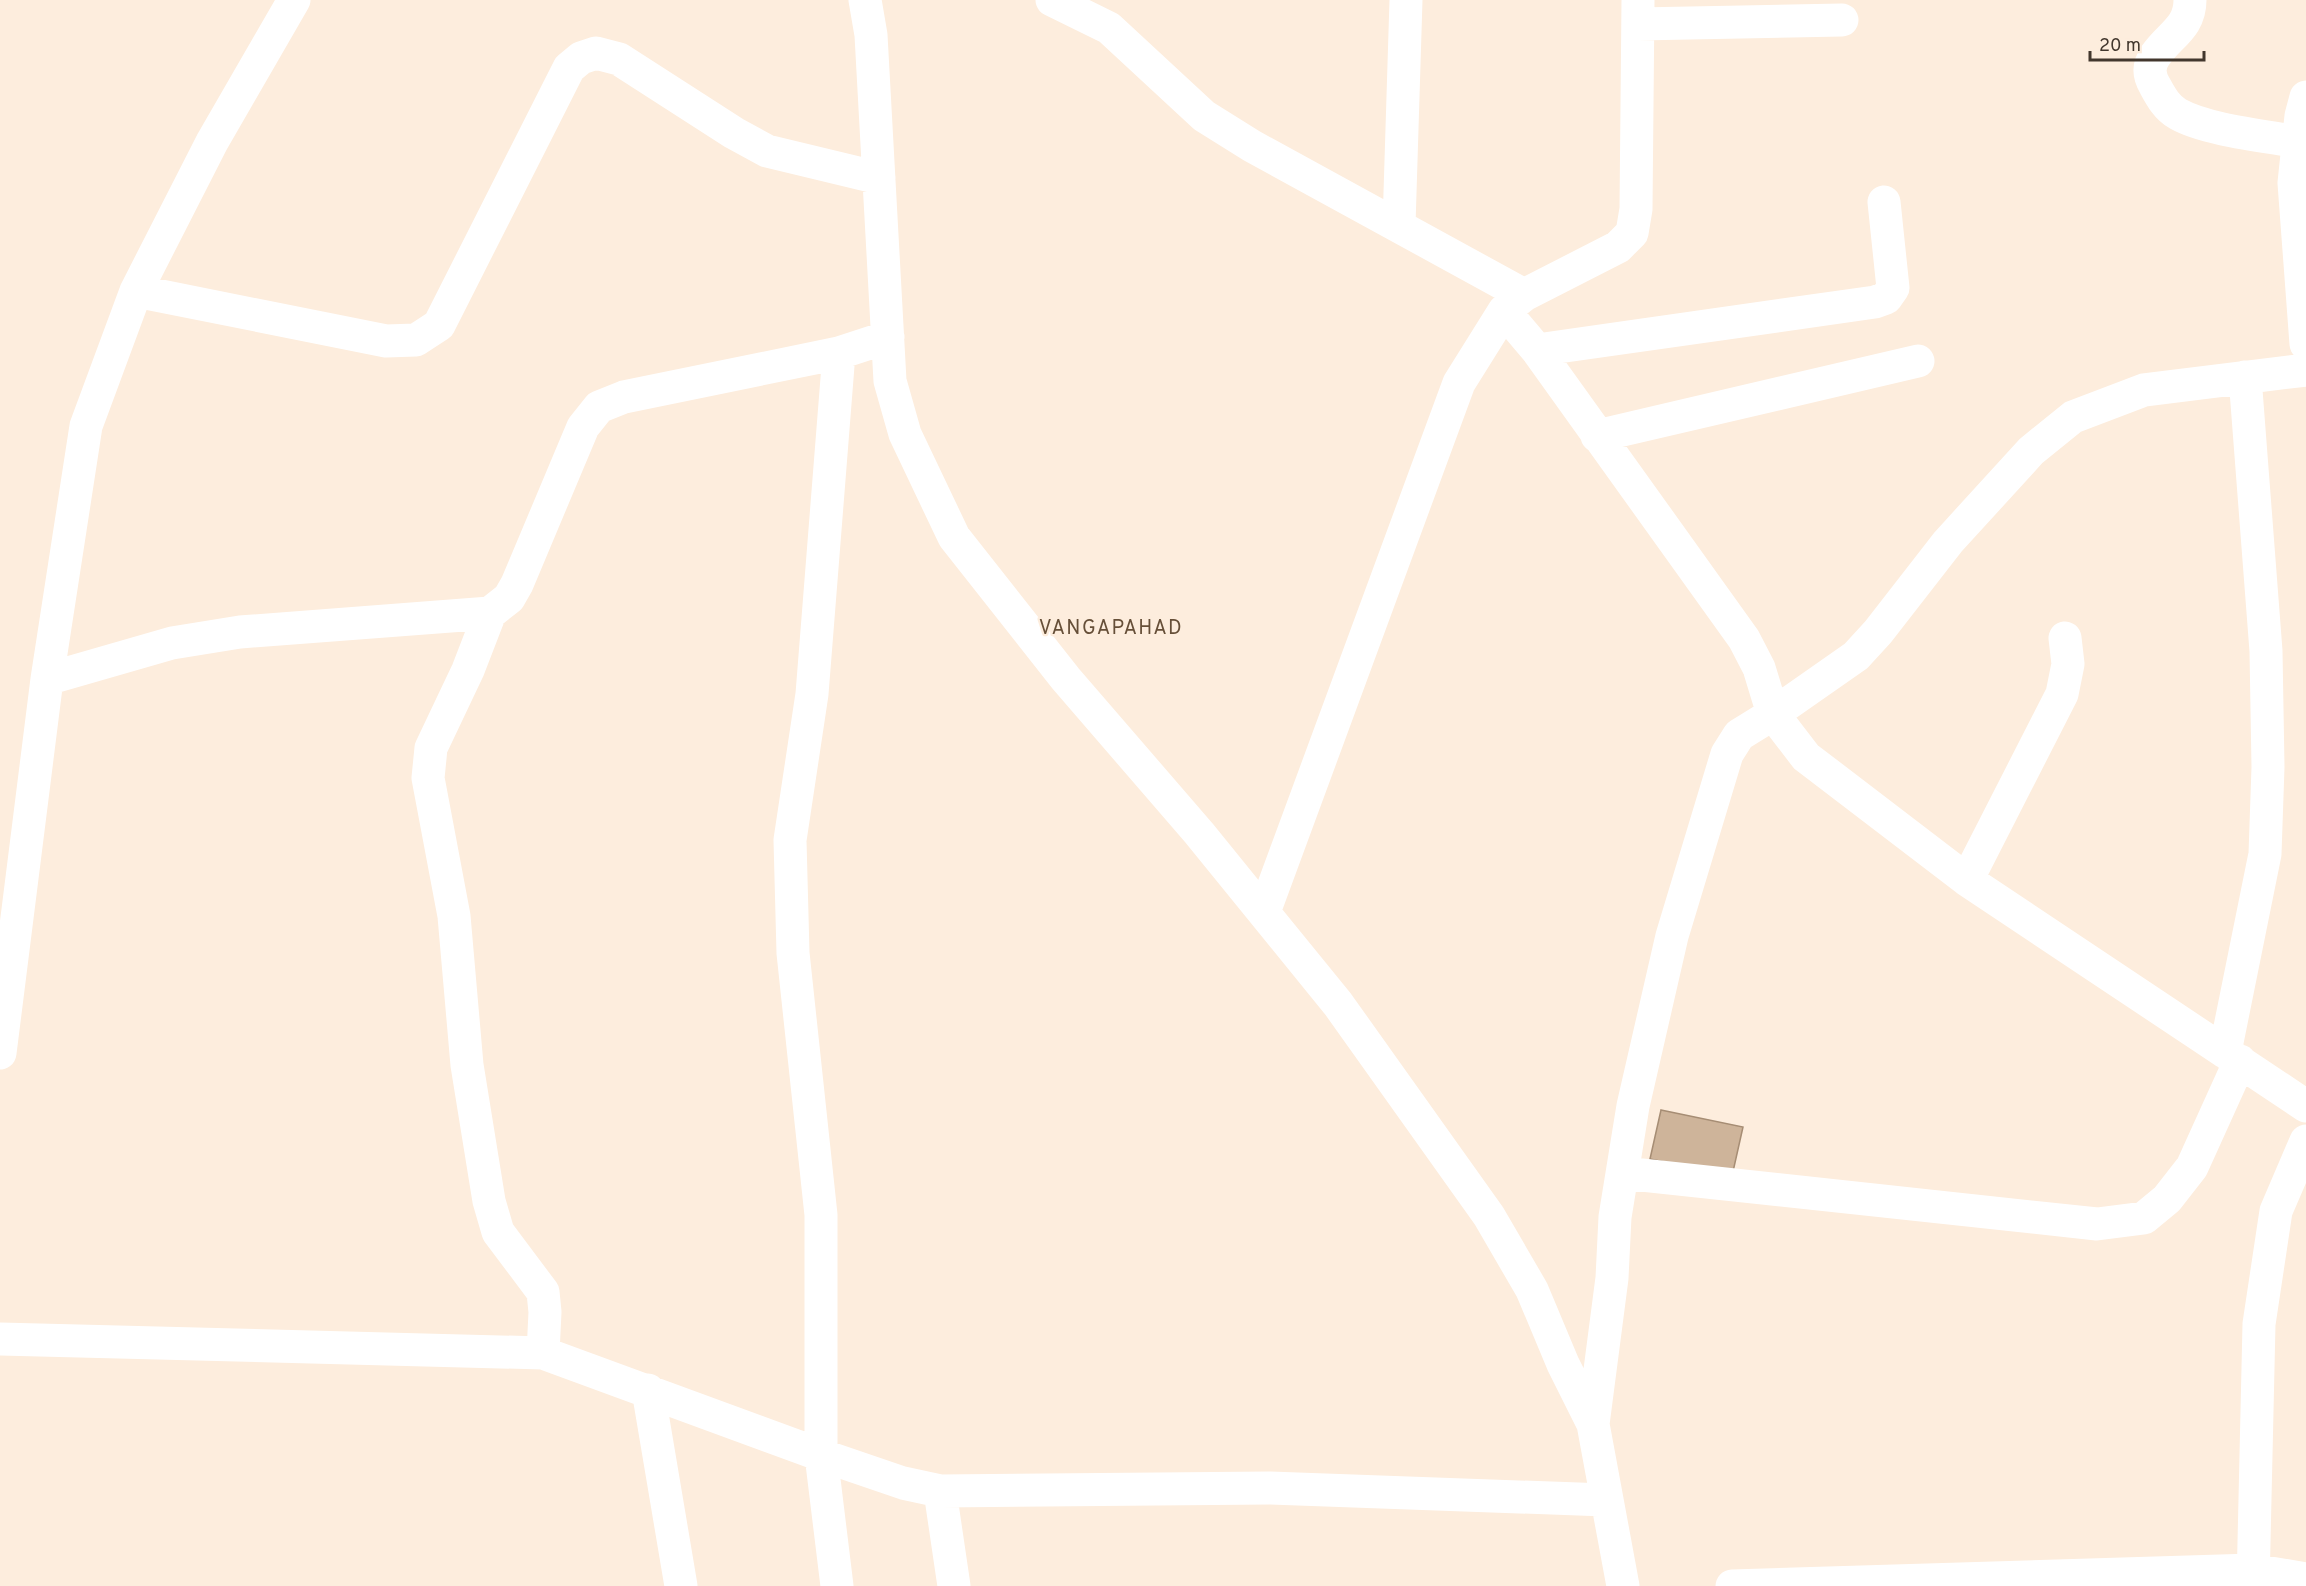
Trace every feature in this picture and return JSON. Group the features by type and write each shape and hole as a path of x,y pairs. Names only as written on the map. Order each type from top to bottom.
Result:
{"street":[{"path":"0,1053 47,679 86,426 136,291 212,142 294,0"},
{"path":"865,0 872,35 890,381 905,434 954,537 1066,679 1199,833 1338,1004 1489,1216 1533,1290 1563,1364 1593,1424 1623,1586"},
{"path":"1052,0 1111,14 1204,116 1252,146 1399,225 1514,303 1537,350 1744,639 1759,668 1773,714 1806,757 1967,880 2306,1106"},
{"path":"1399,225 1406,0"},
{"path":"2190,0 2187,21 2154,58 2150,69 2151,78 2164,102 2177,114 2204,124 2299,142"},
{"path":"1264,912 1459,382 1514,303 1618,247 1632,233 1636,209 1638,12 1842,20"},
{"path":"136,291 386,341 416,340 439,325 569,68 581,58 596,53 619,60 734,134 767,151 879,178"},
{"path":"2306,97 2301,116 2294,183 2306,344"},
{"path":"1537,350 1875,302 1886,298 1893,288 1884,202"},
{"path":"543,1353 545,1312 543,1292 498,1232 489,1201 467,1065 454,916 428,778 431,748 468,670 490,613 509,598 517,584 583,428 599,406 624,397 839,353 888,337"},
{"path":"837,1586 821,1455 821,1215 793,953 790,840 812,694 839,353"},
{"path":"1597,436 1918,361"},
{"path":"1593,1424 1612,1278 1615,1217 1633,1106 1672,936 1727,754 1739,735 1856,656 1878,632 1948,542 2031,451 2073,417 2145,390 2306,370"},
{"path":"1623,1173 2097,1224 2144,1218 2168,1199 2192,1167 2233,1056 2265,854 2268,767 2266,651 2246,378"},
{"path":"47,679 172,643 240,632 490,613"},
{"path":"1967,880 2062,694 2068,664 2065,638"},
{"path":"2253,1578 2259,1324 2276,1211 2306,1141"},
{"path":"0,1339 543,1353 821,1455 903,1483 940,1491 1270,1488 1606,1500"},
{"path":"648,1390 681,1586"},
{"path":"940,1491 954,1586"},
{"path":"1732,1586 2306,1579"}],"building":[{"path":"1661,1110 1743,1127 1732,1176 1650,1159"}],"district":[{"name":"VANGAPAHAD","path":"1111,629"}]}
